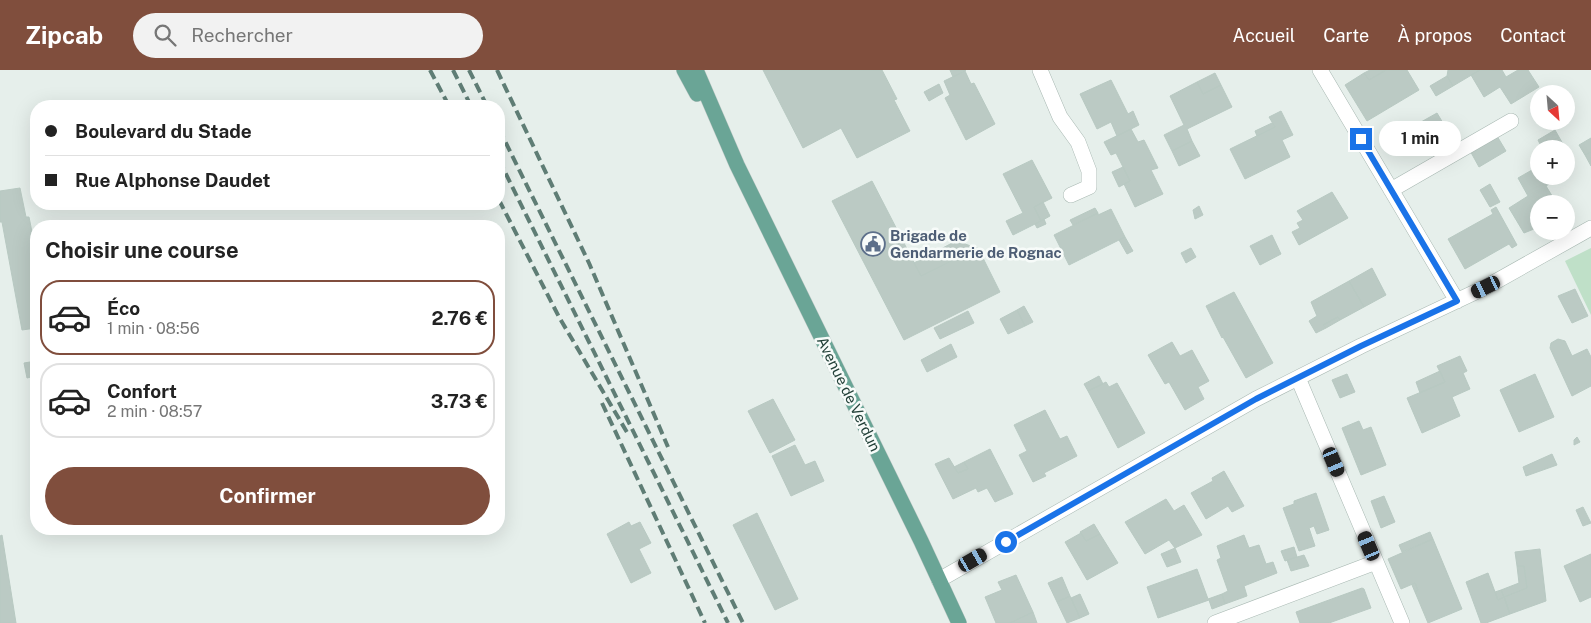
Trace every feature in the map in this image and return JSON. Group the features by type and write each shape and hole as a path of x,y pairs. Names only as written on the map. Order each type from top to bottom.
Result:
{"main road":[{"path":"684,70 737,165"},
{"path":"696,70 737,165"},
{"name":"Avenue de Verdun","path":"737,165 959,623"}],"street":[{"path":"1040,70 1060,117 1078,142 1089,171 1089,187 1071,195"},
{"path":"1320,70 1457,301"},
{"path":"1391,190 1511,121"},
{"path":"939,580 1256,399 1486,287 1591,228"},
{"path":"1298,378 1402,623"},
{"path":"1214,623 1376,562"}],"green space":[{"path":"1591,248 1591,315 1565,261"}],"building":[{"path":"763,70 882,70 897,99 894,100 910,131 857,158 841,128 803,148"},
{"path":"950,70 966,70 953,77"},
{"path":"1370,70 1385,71 1369,80 1364,73"},
{"path":"1385,70 1407,70 1419,90 1367,121 1345,85 1364,73 1369,80"},
{"path":"1448,70 1480,70 1453,86 1447,76"},
{"path":"1480,70 1502,70 1506,77 1518,70 1528,70 1538,85 1530,85 1530,92 1511,104 1500,87 1484,97 1471,75"},
{"path":"965,71 971,84 974,83 995,124 966,140 945,98 950,95 944,81"},
{"path":"1215,73 1221,85 1203,94 1197,82"},
{"path":"1447,76 1453,86 1436,96 1430,86"},
{"path":"1111,80 1128,114 1133,111 1139,125 1117,136 1111,122 1097,129 1080,94"},
{"path":"1197,82 1203,94 1221,85 1232,107 1187,129 1192,141 1172,151 1164,135 1184,125 1170,96"},
{"path":"939,84 943,93 929,101 924,92"},
{"path":"1281,111 1293,135 1282,140 1290,157 1245,179 1230,149 1275,127 1269,117"},
{"path":"1437,113 1449,133 1417,152 1414,148 1403,155 1392,135 1403,128 1405,131"},
{"path":"1272,123 1275,127 1257,136 1255,131"},
{"path":"1131,129 1138,142 1144,140 1158,168 1151,170 1163,194 1135,207 1124,184 1130,181 1116,153 1111,155 1104,142"},
{"path":"1555,130 1559,137 1554,140 1538,140"},
{"path":"1494,131 1506,151 1479,167 1468,147"},
{"path":"1591,138 1591,152 1585,155 1579,145"},
{"path":"1192,141 1200,156 1179,166 1172,151"},
{"path":"1591,152 1591,166 1585,155"},
{"path":"1032,160 1052,198 1034,207 1041,221 1013,235 1006,221 1023,213 1003,174"},
{"path":"1123,167 1130,181 1119,187 1112,172"},
{"path":"1530,171 1530,185 1548,185 1546,186 1552,195 1530,195 1530,231 1524,233 1509,208 1528,196 1518,178"},
{"path":"872,181 921,276 978,248 1000,292 904,340 832,201"},
{"path":"1490,184 1500,202 1490,207 1480,190"},
{"path":"20,188 26,217 29,217 30,329 22,330 2,222 0,222 0,191"},
{"path":"1332,192 1348,218 1299,245 1292,232 1300,228 1297,223 1303,220 1297,211"},
{"path":"1043,202 1050,216 1041,221 1034,207"},
{"path":"1199,206 1203,215 1195,219 1193,210"},
{"path":"1496,207 1517,245 1512,248 1509,244 1465,269 1448,239 1493,214 1491,210"},
{"path":"1095,208 1098,213 1073,225 1070,220"},
{"path":"1111,209 1125,237 1069,265 1054,235 1098,213 1098,215"},
{"path":"1044,219 1046,224 1037,228 1035,224"},
{"path":"1272,235 1281,254 1260,265 1250,246"},
{"path":"1125,237 1133,251 1127,254 1119,240"},
{"path":"956,241 977,248 921,276 914,263"},
{"path":"1191,248 1196,257 1186,263 1181,253"},
{"path":"1372,268 1386,295 1364,307 1349,281"},
{"path":"1349,281 1364,307 1340,320 1338,317 1323,325 1326,328 1316,333 1309,321 1317,316 1311,302"},
{"path":"1575,289 1588,316 1572,323 1558,296"},
{"path":"1234,292 1273,363 1246,378 1222,338 1206,306"},
{"path":"1024,306 1033,322 1025,326 1017,310"},
{"path":"1017,310 1025,326 1008,334 1000,319"},
{"path":"968,311 974,323 940,339 934,328"},
{"path":"1338,317 1340,320 1326,328 1323,325"},
{"path":"1558,339 1565,341 1572,356 1587,349 1591,357 1591,386 1572,396 1550,348 1551,343"},
{"path":"1172,342 1180,356 1192,350 1209,381 1198,387 1204,399 1185,410 1169,382 1165,384 1148,355"},
{"path":"951,344 957,357 927,372 921,360"},
{"path":"1460,356 1467,371 1463,373 1470,389 1452,397 1460,416 1422,433 1407,398 1445,382 1437,366"},
{"path":"30,362 30,377 27,378 24,363"},
{"path":"1440,371 1445,382 1420,393 1416,382"},
{"path":"1347,374 1355,392 1340,398 1332,380"},
{"path":"1535,374 1554,417 1519,432 1500,390"},
{"path":"1099,376 1103,384 1088,391 1084,384"},
{"path":"1106,382 1109,387 1117,383 1145,433 1118,448 1088,391"},
{"path":"773,399 795,440 770,453 748,411"},
{"path":"1045,410 1060,439 1067,436 1077,456 1044,473 1046,476 1033,482 1019,455 1027,451 1014,425"},
{"path":"1359,421 1363,430 1371,427 1386,465 1361,475 1342,428"},
{"path":"1577,437 1580,442 1574,445 1574,440"},
{"path":"795,445 805,465 815,461 824,481 791,496 772,456"},
{"path":"990,449 1013,494 995,502 987,488 978,492 976,488 953,499 935,464 949,458 958,473 968,469 964,462"},
{"path":"1552,454 1557,465 1526,476 1523,467"},
{"path":"964,462 968,469 958,473 954,467"},
{"path":"1224,471 1244,506 1232,512 1228,506 1206,519 1191,493 1213,481 1212,478"},
{"path":"1316,493 1329,530 1317,534 1314,526 1309,528 1315,546 1299,551 1283,508 1294,504 1294,501"},
{"path":"1384,496 1395,522 1381,528 1371,501"},
{"path":"1166,499 1174,511 1184,505 1202,535 1175,548 1169,540 1145,554 1125,522"},
{"path":"1583,507 1591,523 1583,526 1576,510"},
{"path":"757,513 798,599 775,610 733,525"},
{"path":"629,522 631,526 640,522 651,543 639,549 651,573 631,583 607,534"},
{"path":"1094,524 1100,534 1086,541 1080,532"},
{"path":"1430,532 1433,539 1402,552 1399,545"},
{"path":"1081,533 1086,541 1100,534 1118,563 1087,580 1065,542"},
{"path":"2,535 16,623 0,623 0,536"},
{"path":"1244,535 1249,548 1259,545 1266,564 1273,562 1277,573 1244,586 1247,596 1225,604 1222,594 1228,591 1217,560 1221,558 1217,546"},
{"path":"1433,539 1462,609 1428,623 1415,592 1418,590 1415,583 1401,589 1388,559"},
{"path":"1294,547 1297,557 1285,561 1281,551"},
{"path":"1175,548 1181,562 1167,567 1161,554"},
{"path":"1540,549 1546,601 1510,614 1504,597 1527,588 1524,566 1517,566 1515,552"},
{"path":"1591,554 1591,597 1580,602 1564,566"},
{"path":"1304,555 1309,566 1291,571 1287,560"},
{"path":"1517,566 1524,566 1527,588 1504,597 1501,590 1519,583"},
{"path":"1197,569 1208,599 1222,594 1225,604 1212,609 1209,600 1158,618 1147,587"},
{"path":"1488,573 1498,600 1504,597 1510,614 1481,623 1466,582"},
{"path":"1016,575 1033,612 1010,623 996,623 985,597 1002,590 998,582"},
{"path":"1062,577 1070,596 1057,602 1048,583"},
{"path":"1415,583 1418,590 1415,592 1412,585"},
{"path":"1362,588 1371,608 1329,623 1300,623 1296,612"},
{"path":"1501,590 1504,597 1498,600 1495,592"},
{"path":"1080,594 1089,614 1080,618 1071,598"},
{"path":"1070,596 1080,618 1067,623 1057,602"},
{"path":"1033,612 1037,623 1010,623"}],"railway":[{"path":"430,70 446,100"},
{"path":"453,70 468,100"},
{"path":"469,70 484,100"},
{"path":"497,70 589,263 668,447"},
{"path":"505,141 743,623"},
{"path":"505,172 728,623"},
{"path":"504,210 559,317 628,434"},
{"path":"602,403 705,623"}],"place":[{"name":"Brigade de Gendarmerie de Rognac","path":"873,244"}],"route":[{"path":"1006,542 1256,399 1361,346 1457,301 1361,139"}]}
